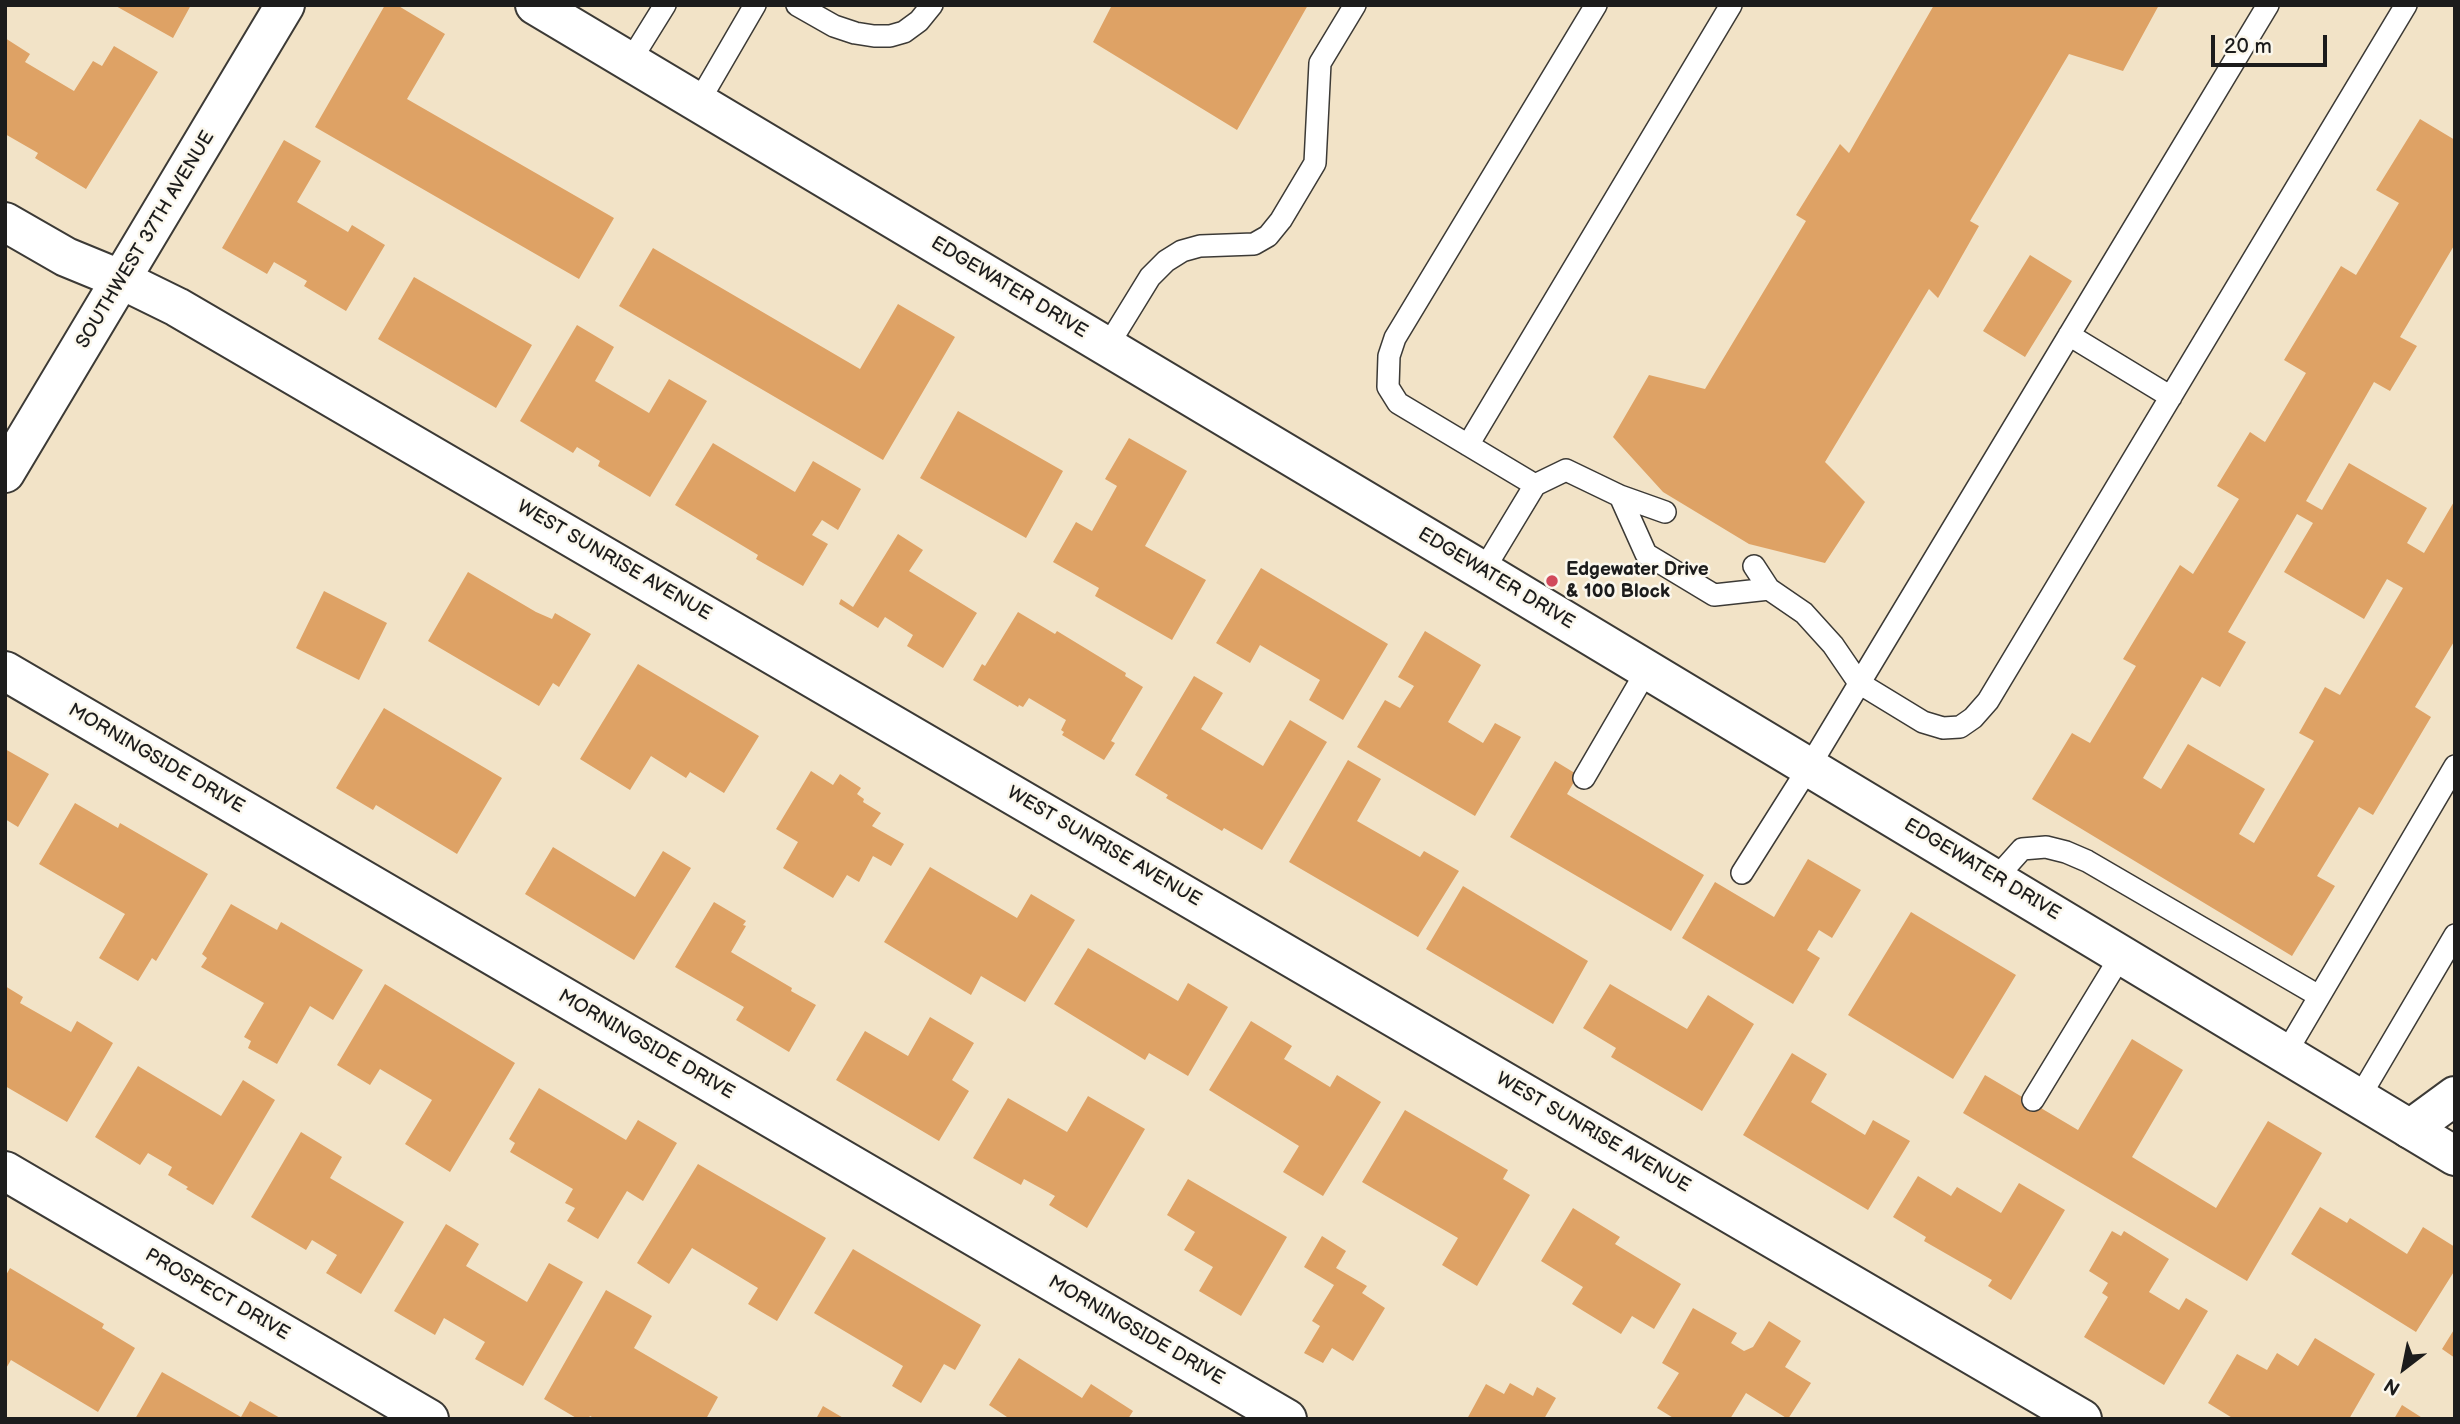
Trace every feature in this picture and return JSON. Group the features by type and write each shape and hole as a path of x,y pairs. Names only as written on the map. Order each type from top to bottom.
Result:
{"street":[{"name":"SOUTHWEST 37TH AVENUE","path":"5,473 285,5"},
{"name":"EDGEWATER DRIVE","path":"535,5 1996,878 2455,1156"},
{"name":"WEST SUNRISE AVENUE","path":"5,222 66,257 122,280 189,314 2082,1419"},
{"name":"MORNINGSIDE DRIVE","path":"5,671 1287,1419"},
{"path":"2410,1129 2455,1096"},
{"name":"PROSPECT DRIVE","path":"5,1171 429,1419"}],"lane":[{"path":"629,63 664,5"},
{"path":"698,103 755,5"},
{"path":"797,5 834,26 874,36 890,36 904,32 919,21 932,5"},
{"path":"1107,347 1150,277 1166,261 1182,251 1200,246 1254,244 1268,236 1281,220 1315,163 1320,62 1354,5"},
{"path":"1535,485 1398,403 1388,387 1388,356 1395,338 1597,5"},
{"path":"1468,445 1731,5"},
{"path":"1742,873 1809,767 2268,5"},
{"path":"1754,566 1769,589 1804,613 1833,645 1859,683 1923,722 1943,728 1960,727 1973,718 1988,701 2406,5"},
{"path":"2069,335 2171,397"},
{"path":"1483,571 1535,485 1566,470 1620,496 1665,512"},
{"path":"1620,496 1646,554 1714,595 1769,589"},
{"path":"1584,778 1647,670"},
{"path":"2286,1053 2455,766"},
{"path":"1996,878 2022,849 2046,847 2066,852 2087,861 2319,996"},
{"path":"2359,1098 2455,935"},
{"path":"2033,1100 2122,954"}],"building":[{"path":"114,5 191,5 173,38"},
{"path":"385,5 397,5 445,34 407,99 614,218 579,279 315,127"},
{"path":"1112,5 1308,5 1237,130 1093,42"},
{"path":"1934,5 2159,5 2123,71 2069,54 1970,221 1979,226 1938,298 1929,289 1825,462 1865,502 1825,563 1749,544 1663,492 1613,437 1649,375 1705,389 1806,221 1796,215 1840,144 1849,153"},
{"path":"5,38 30,54 25,62 74,91 93,61 102,66 114,46 158,72 86,189 35,158 38,153 5,134"},
{"path":"2420,119 2455,140 2455,244 2400,337 2417,346 2390,391 2374,382 2306,501 2322,510 2349,463 2427,508 2407,543 2424,553 2455,500 2455,640 2415,707 2431,717 2373,815 2359,807 2317,876 2335,886 2292,956 2032,799 2072,733 2090,743 2136,666 2123,659 2180,565 2193,574 2239,499 2217,486 2250,432 2265,442 2306,373 2284,360 2341,266 2356,275 2399,203 2376,190","holes":["2297,514 2313,523 2284,572 2364,619 2387,579 2403,588 2340,695 2325,687 2299,733 2314,741 2254,843 2239,834 2265,789 2188,744 2161,789 2143,778 2202,677 2220,687 2246,642 2228,632"]},
{"path":"284,140 321,161 297,202 348,232 352,225 385,245 346,311 304,286 307,281 274,262 267,274 222,248"},
{"path":"653,248 860,369 898,304 955,337 883,460 619,306"},
{"path":"2030,255 2072,281 2025,357 1983,331"},
{"path":"414,277 532,345 496,408 378,339"},
{"path":"577,325 614,347 595,381 649,413 669,379 707,401 650,497 598,466 600,461 577,447 573,453 520,421"},
{"path":"958,411 1063,471 1026,538 920,478"},
{"path":"1129,438 1187,471 1145,546 1206,580 1172,640 1095,596 1099,588 1053,562 1076,522 1092,531 1117,486 1105,479"},
{"path":"713,443 795,492 813,461 861,489 838,530 822,520 812,535 828,544 803,586 756,559 758,555 675,505"},
{"path":"898,534 923,550 909,571 977,613 943,668 907,646 913,635 885,617 878,628 839,604 841,599 853,607"},
{"path":"1261,568 1388,644 1343,720 1309,700 1320,680 1260,645 1250,663 1216,643"},
{"path":"468,572 536,612 552,619 555,613 591,634 559,687 553,683 539,706 428,641"},
{"path":"324,591 387,623 359,680 296,648"},
{"path":"1018,612 1055,634 1057,631 1126,673 1125,676 1143,687 1111,741 1115,743 1104,760 1062,735 1064,732 1061,730 1066,720 1029,698 1023,707 1018,707 973,680 982,664 985,666"},
{"path":"1425,631 1481,665 1448,722 1483,743 1495,723 1521,737 1475,816 1357,747 1385,700 1400,708 1414,686 1398,677"},
{"path":"638,664 759,736 724,793 690,772 686,778 651,756 630,790 580,759"},
{"path":"1194,676 1223,693 1201,729 1263,766 1290,720 1327,742 1262,850 1224,828 1222,831 1166,798 1168,795 1135,775"},
{"path":"384,708 502,778 457,854 376,805 373,810 336,788"},
{"path":"5,749 49,774 18,827 5,819"},
{"path":"1348,760 1381,779 1357,821 1420,857 1424,851 1459,871 1418,937 1289,862"},
{"path":"1555,761 1578,775 1567,794 1704,875 1671,931 1510,837"},
{"path":"811,771 833,785 840,774 861,788 857,794 864,799 863,802 881,813 872,826 904,844 891,866 873,856 859,882 847,875 833,898 783,868 798,842 776,829"},
{"path":"75,803 118,828 120,823 208,874 156,961 152,958 138,981 99,958 125,914 39,864"},
{"path":"553,847 635,897 663,851 691,868 634,960 525,894"},
{"path":"1808,859 1861,890 1832,938 1819,930 1807,950 1820,958 1793,1004 1682,938 1715,882 1774,917"},
{"path":"930,867 1017,918 1031,894 1075,920 1025,1002 981,976 971,995 884,942"},
{"path":"1463,886 1588,961 1553,1024 1426,949"},
{"path":"714,902 746,921 743,925 746,926 731,952 816,1005 789,1052 736,1020 744,1007 675,967"},
{"path":"231,904 277,930 281,922 363,970 333,1020 310,1006 277,1064 248,1048 251,1041 244,1037 264,1003 201,967 207,958 202,954"},
{"path":"1911,912 2016,975 1953,1079 1848,1015"},
{"path":"1088,948 1178,1001 1188,983 1228,1007 1188,1076 1149,1053 1145,1060 1054,1004"},
{"path":"385,984 515,1063 450,1172 405,1144 432,1100 380,1069 370,1085 337,1065"},
{"path":"1610,984 1687,1029 1708,995 1754,1024 1702,1111 1611,1057 1616,1048 1583,1028"},
{"path":"5,986 23,997 20,1003 71,1032 77,1021 113,1043 67,1122 5,1086"},
{"path":"930,1017 974,1043 952,1080 969,1091 939,1141 836,1080 865,1031 908,1056"},
{"path":"1251,1021 1292,1046 1284,1059 1330,1087 1337,1075 1381,1102 1323,1196 1283,1172 1299,1146 1209,1090"},
{"path":"2132,1039 2183,1070 2132,1157 2216,1208 2268,1121 2322,1153 2247,1281 1963,1113 1985,1075 2078,1130"},
{"path":"1792,1053 1827,1074 1811,1102 1865,1135 1873,1120 1910,1141 1868,1210 1743,1135"},
{"path":"138,1066 221,1116 243,1080 275,1100 213,1205 168,1175 172,1167 148,1153 140,1165 95,1137"},
{"path":"539,1088 626,1140 638,1120 677,1143 643,1201 627,1191 598,1239 567,1221 575,1208 565,1203 573,1189 510,1152 515,1143 509,1139"},
{"path":"1088,1096 1145,1129 1087,1228 1049,1205 1055,1196 1024,1179 1021,1185 973,1158 1008,1098 1067,1132"},
{"path":"1405,1110 1508,1170 1503,1179 1530,1195 1477,1286 1442,1265 1458,1238 1362,1182"},
{"path":"301,1132 342,1157 330,1178 404,1222 361,1294 326,1273 337,1255 312,1240 306,1250 251,1217"},
{"path":"698,1164 826,1238 777,1321 748,1304 758,1288 692,1248 669,1284 637,1263"},
{"path":"1918,1176 1951,1196 1957,1187 2001,1213 2019,1183 2065,1210 2011,1300 1988,1286 1992,1280 1924,1241 1926,1237 1893,1217"},
{"path":"1188,1179 1287,1237 1241,1316 1199,1291 1213,1267 1184,1250 1195,1232 1167,1215"},
{"path":"2320,1207 2347,1223 2350,1218 2407,1254 2423,1227 2455,1247 2455,1270 2416,1332 2291,1254"},
{"path":"1573,1208 1620,1237 1615,1244 1681,1284 1654,1329 1632,1316 1621,1334 1572,1304 1583,1287 1541,1261"},
{"path":"446,1224 479,1244 466,1266 527,1302 549,1263 583,1282 523,1386 475,1359 485,1342 444,1318 435,1335 394,1311"},
{"path":"2112,1231 2121,1236 2124,1231 2169,1259 2149,1292 2179,1310 2186,1298 2208,1311 2164,1385 2084,1337 2108,1297 2102,1293 2108,1283 2089,1271"},
{"path":"1322,1236 1346,1251 1336,1268 1367,1286 1362,1293 1385,1308 1353,1361 1332,1348 1323,1363 1304,1353 1320,1326 1312,1321 1334,1285 1304,1267"},
{"path":"853,1249 981,1325 955,1370 944,1364 921,1403 892,1386 903,1366 814,1313"},
{"path":"10,1268 104,1324 102,1328 135,1348 98,1412 11,1360 5,1370 5,1277"},
{"path":"606,1290 652,1316 634,1348 718,1397 706,1419 596,1419 590,1416 588,1419 578,1419 544,1399"},
{"path":"1693,1308 1737,1333 1731,1343 1744,1351 1753,1347 1769,1321 1801,1341 1785,1367 1811,1383 1788,1419 1746,1393 1730,1419 1675,1419 1657,1408 1679,1373 1662,1363"},
{"path":"2455,1328 2455,1358 2442,1349"},
{"path":"2315,1338 2375,1374 2349,1419 2234,1419 2208,1403 2237,1354 2267,1370 2277,1353 2298,1366"},
{"path":"1019,1358 1082,1398 1091,1384 1133,1411 1128,1419 1010,1419 989,1405"},
{"path":"162,1372 241,1417 250,1401 282,1419 135,1419"},
{"path":"1510,1383 1533,1396 1537,1387 1556,1398 1544,1419 1467,1419 1486,1384 1504,1394"},
{"path":"2402,1405 2424,1419 2394,1419"},
{"path":"823,1406 845,1419 816,1419"}],"place":[{"name":"Edgewater Drive & 100 Block","path":"1552,581"}]}
